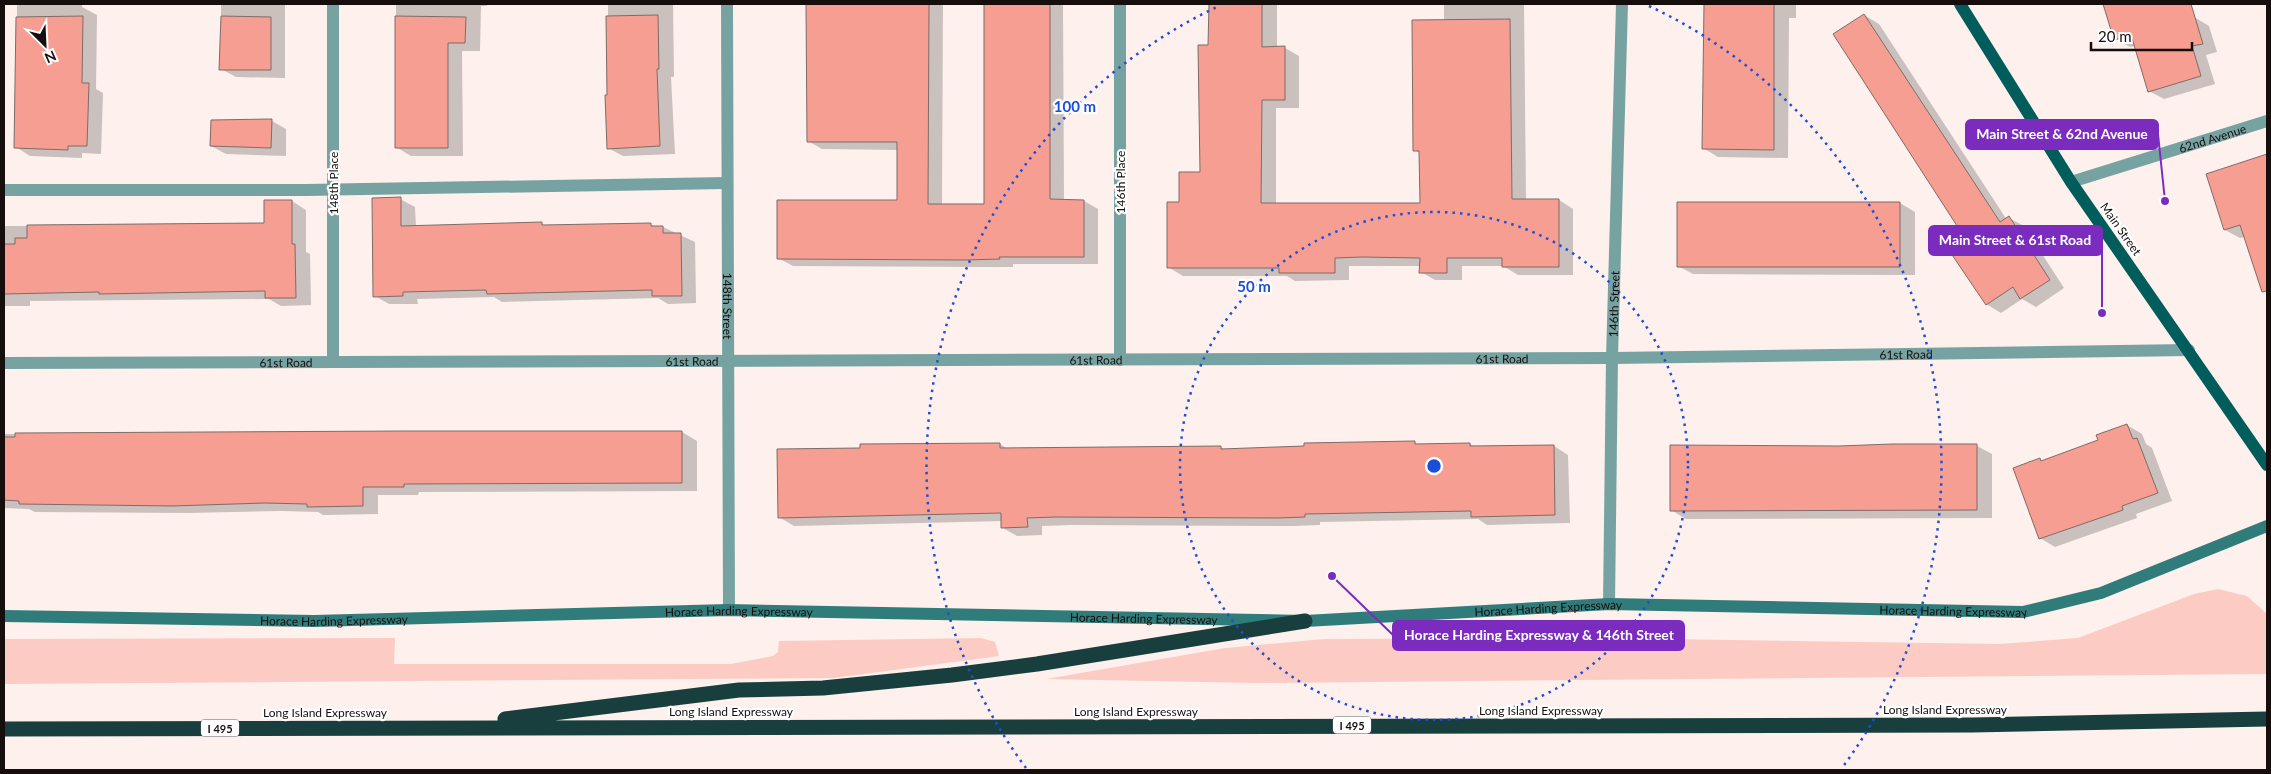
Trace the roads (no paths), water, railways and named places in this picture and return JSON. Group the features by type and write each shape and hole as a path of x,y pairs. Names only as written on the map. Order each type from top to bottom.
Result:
{"highway":[{"path":"437,727 739,690 823,688 952,675 1047,662 1305,621"},
{"name":"Long Island Expressway","path":"4,729 1972,725 2267,719"}],"main road":[{"name":"Main Street","path":"1960,4 2071,182 2267,465"},
{"name":"Horace Harding Expressway","path":"4,616 314,621 729,610 1305,621 1609,604 2022,612 2101,593 2267,526"}],"street":[{"name":"148th Place","path":"333,4 333,362"},
{"name":"148th Street","path":"727,4 729,610"},
{"name":"146th Place","path":"1120,4 1120,360"},
{"name":"146th Street","path":"1609,604 1612,358 1622,4"},
{"name":"62nd Avenue","path":"2071,182 2267,121"},
{"path":"4,190 333,189 727,183"},
{"name":"61st Road","path":"4,363 1612,358 2189,350"}],"place":[{"name":"Main Street & 62nd Avenue","path":"2165,201"},
{"name":"Main Street & 61st Road","path":"2102,313"},
{"name":"Horace Harding Expressway & 146th Street","path":"1332,576"}]}
